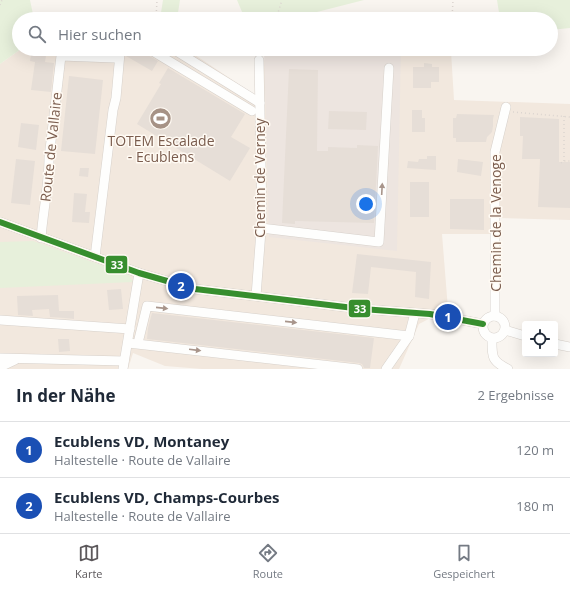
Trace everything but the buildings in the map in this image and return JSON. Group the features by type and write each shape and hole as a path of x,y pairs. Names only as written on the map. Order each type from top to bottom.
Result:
{"street":[{"name":"Route de Vallaire","path":"41,238 62,56"},
{"name":"Route de Vallaire","path":"93,56 114,58"},
{"path":"95,257 113,110 116,98 120,56"},
{"path":"160,56 252,111"},
{"path":"184,56 260,103"},
{"name":"Chemin de Verney","path":"256,296 262,218 259,60"},
{"path":"195,77 201,66"},
{"path":"261,228 379,242 389,68"},
{"name":"Chemin de la Venoge","path":"495,316 495,152 505,109"},
{"path":"0,222 139,273 195,289 362,309 442,316 483,324"},
{"path":"0,358 124,365 139,273"},
{"path":"138,343 147,306 409,336"},
{"path":"386,369 409,336 415,313"},
{"path":"495,316 504,322 505,330 500,336 492,339 484,332 483,324 486,320 495,316"},
{"path":"0,320 130,329"},
{"path":"505,330 522,335"},
{"path":"492,339 493,358 497,363 508,369"},
{"path":"128,342 358,369"},
{"path":"558,345 570,347"},
{"path":"0,367 18,358"}],"path":[{"path":"0,5 2,0"},
{"path":"156,12 157,0"},
{"path":"278,12 282,0"},
{"path":"452,12 453,0"},
{"path":"505,109 570,117"},
{"path":"564,116 562,162 570,161"}],"shaded area":[{"path":"12,55 196,56 255,95 259,60 344,56 451,56 454,100 570,104 570,220 498,218 497,234 442,234 448,309 419,324 399,369 202,369 165,366 133,353 128,369 0,369 0,64"},
{"path":"264,56 401,56 397,251 269,237"}],"green space":[{"path":"0,0 30,0 33,12 12,12 12,55 0,64"},
{"path":"163,0 180,0 178,12 161,12"},
{"path":"237,0 364,0 317,12 242,12"},
{"path":"497,0 570,0 570,28 558,29 558,12 499,12"},
{"path":"33,241 129,275 133,282 0,288 0,242"}],"transit line":[{"name":"33","path":"0,222 139,273 195,289 362,309 430,314 483,324"}],"place":[{"name":"TOTEM Escalade - Ecublens","path":"161,119"},
{"name":"Ecublens VD, Champs-Courbes","path":"181,286"},
{"name":"Ecublens VD, Montaney","path":"448,317"}]}
